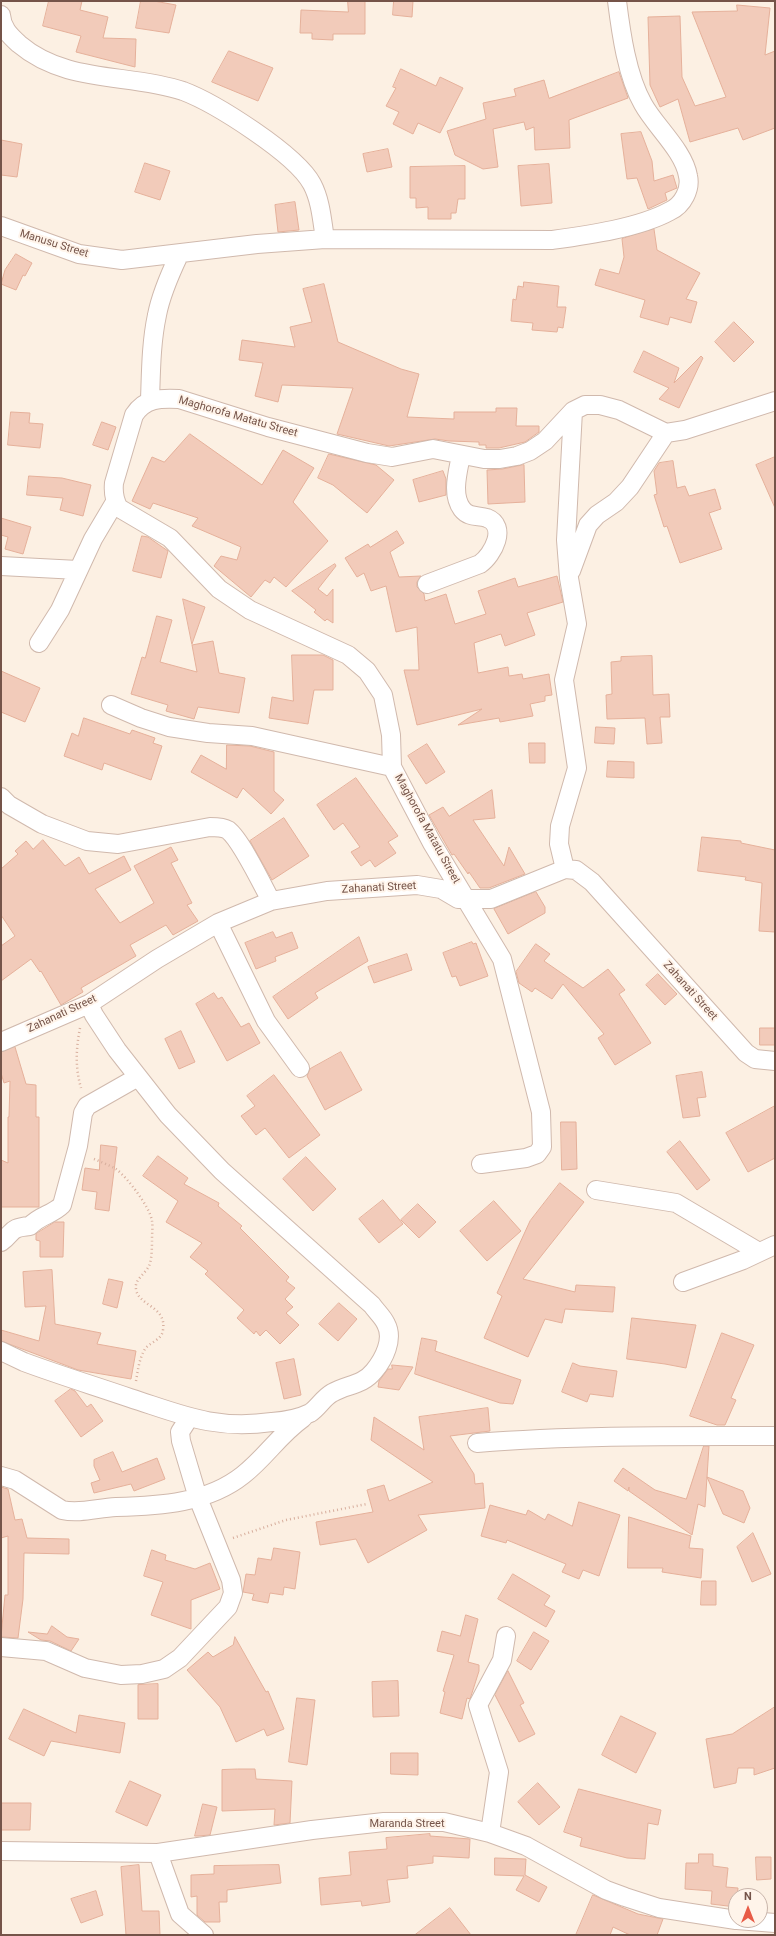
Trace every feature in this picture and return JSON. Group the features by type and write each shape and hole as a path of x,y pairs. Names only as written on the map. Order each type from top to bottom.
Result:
{"street":[{"name":"Manusu Street","path":"1,226 79,254 122,260 179,255 257,244 325,239 552,240 622,227 649,220 671,211 681,202 688,190 688,175 681,158 642,104 634,86 626,54 617,1"},
{"path":"1,15 2,25 12,37 26,50 45,61 70,71 108,78 153,83 184,92 217,108 256,132 285,155 312,183 320,202 325,239"},
{"path":"38,643 60,610 93,539 115,502 113,493 114,483 134,415 140,407 150,400 152,350 157,315 165,285 179,255"},
{"name":"Maghorofa Matatu Street","path":"150,400 164,398 179,399 268,427 392,458 433,449 484,459 500,459 517,456 530,451 544,441 573,411 585,405 600,405 619,410 666,433"},
{"path":"569,578 588,525 597,515 616,502 630,487 666,433 685,430 775,401"},
{"path":"565,869 559,844 560,826 577,768 564,680 577,624 569,578 566,532 573,411"},
{"path":"426,584 480,564 488,559 493,552 497,541 496,529 493,522 487,518 466,514 461,508 456,486 461,455"},
{"name":"Maghorofa Matatu Street","path":"115,502 124,512 155,527 170,538 219,589 235,601 250,610 348,655 358,662 367,671 383,696 391,735 392,767 432,843 502,959 541,1112 542,1147 537,1154 526,1158 481,1164"},
{"path":"1,566 78,570"},
{"path":"111,705 140,718 169,727 208,733 252,736 392,767"},
{"path":"1,797 9,805 42,824 87,840 118,844 210,827 218,827 228,830 243,849 271,902"},
{"name":"Zahanati Street","path":"1,1042 92,1009 156,959 218,923 271,902 327,891 417,886 441,889 458,899 490,899 565,869 576,870 592,882 746,1053 755,1059 775,1061"},
{"path":"218,923 266,1021 300,1068"},
{"path":"1,1476 15,1480 62,1510 69,1512 102,1508 155,1506 198,1498 215,1492 243,1475 262,1458 286,1430 311,1412 328,1395 339,1388 364,1381 374,1371 386,1351 389,1339 386,1323 372,1305 222,1171 168,1115 138,1077 92,1009"},
{"path":"1,1242 11,1231 18,1227 30,1226 36,1219 44,1214 56,1212 62,1205 78,1146 83,1113 87,1106 138,1077"},
{"path":"596,1190 676,1203 767,1249"},
{"path":"683,1282 767,1249"},
{"path":"1,1351 24,1362 189,1418 205,1422 231,1425 258,1424 296,1418 311,1412"},
{"path":"1,1647 46,1651 85,1668 121,1675 142,1674 164,1668 180,1658 228,1607 233,1594 231,1580 198,1498 181,1441 180,1432 189,1418"},
{"path":"477,1443 579,1436 775,1436"},
{"path":"490,1833 499,1772 478,1705 502,1660 506,1636"},
{"name":"Maranda Street","path":"1,1851 158,1854 267,1836 384,1822 444,1822 490,1833 526,1846 606,1890 625,1897 659,1908 728,1919"},
{"path":"158,1854 180,1914 204,1935"}],"path":[{"path":"83,1113 82,1096 76,1066 76,1052 80,1026 92,1009"},
{"path":"78,1146 92,1158 115,1169 126,1178 150,1211 152,1221 152,1249 149,1266 136,1284 136,1290 138,1295 160,1313 163,1319 163,1330 161,1336 146,1348 140,1358 133,1398"},
{"path":"217,1544 286,1520 368,1504"}],"building":[{"path":"49,1 82,1 80,10 108,17 103,38 136,39 135,67 76,52 81,36 43,26"},
{"path":"141,1 154,1 176,5 169,33 136,28"},
{"path":"348,1 365,1 365,34 333,34 333,40 312,39 312,33 300,33 301,10 348,12"},
{"path":"394,1 413,1 412,17 393,15"},
{"path":"737,5 770,8 765,55 775,51 775,128 743,140 738,128 690,142 678,99 660,107 650,85 648,17 680,16 682,77 695,106 726,97 692,12 737,11"},
{"path":"229,51 273,68 258,101 212,82"},
{"path":"401,69 436,86 440,77 463,88 440,133 418,123 413,134 393,124 399,112 386,106 396,88 393,87"},
{"path":"619,72 628,98 569,120 570,148 535,150 534,127 526,130 524,122 493,129 498,167 483,169 455,155 447,131 486,119 483,103 516,96 514,89 544,80 549,98"},
{"path":"641,132 652,161 654,181 673,175 677,188 665,193 667,200 648,209 637,178 627,179 621,134"},
{"path":"1,140 22,144 17,177 1,175"},
{"path":"388,149 392,167 367,172 363,154"},
{"path":"145,163 170,171 160,200 135,192"},
{"path":"549,164 552,203 521,206 518,166"},
{"path":"465,166 465,199 458,199 456,213 451,213 451,219 428,219 428,207 416,208 416,198 410,198 410,167"},
{"path":"295,202 299,230 278,232 275,205"},
{"path":"654,229 657,250 700,273 686,299 697,302 691,323 670,317 668,325 640,317 645,300 595,285 600,269 619,274 624,257 622,239"},
{"path":"16,254 32,263 25,276 23,275 16,290 1,284 5,270"},
{"path":"524,282 559,286 557,307 566,307 563,328 558,327 557,332 532,330 533,323 511,321 513,299 516,300 518,286 523,287"},
{"path":"324,284 338,342 401,369 419,374 407,417 454,419 454,412 496,412 496,408 517,408 516,426 539,426 539,432 525,442 499,448 486,448 486,445 479,445 479,442 435,439 389,446 337,434 353,388 282,385 278,402 255,396 263,363 239,360 242,340 295,347 290,327 312,322 303,289"},
{"path":"734,322 754,342 734,362 715,342"},
{"path":"644,351 679,368 674,383 701,356 703,358 679,408 659,399 669,388 634,372"},
{"path":"11,412 30,413 29,423 43,424 40,448 8,445"},
{"path":"102,422 116,427 108,450 93,445"},
{"path":"190,434 262,485 283,450 314,468 293,502 328,541 286,587 274,577 270,583 265,580 251,597 214,566 221,556 237,560 241,547 192,526 198,518 153,503 150,509 132,501 152,457 164,462"},
{"path":"329,454 376,465 394,480 367,513 333,485 318,478"},
{"path":"775,457 775,508 756,465"},
{"path":"673,461 677,488 685,486 689,496 715,489 721,509 709,513 722,549 680,563 667,526 664,527 654,495 657,494 654,471 659,463"},
{"path":"524,465 525,502 488,504 487,470"},
{"path":"443,471 446,479 446,495 419,502 413,480"},
{"path":"29,476 62,478 91,485 83,516 60,510 63,498 27,495"},
{"path":"1,518 31,527 23,554 5,549 8,537 1,535"},
{"path":"397,531 404,543 390,552 399,577 421,576 417,582 417,587 424,594 425,601 446,594 455,624 486,614 478,591 515,578 518,587 557,576 563,602 527,613 535,635 505,646 501,634 474,643 478,673 508,667 509,676 522,674 523,679 549,674 552,695 545,696 545,701 530,704 533,716 500,722 499,718 458,725 482,709 417,725 404,670 419,670 417,627 396,632 386,586 371,591 364,573 357,577 345,558 368,544 370,547"},
{"path":"142,536 148,537 168,551 161,578 133,571"},
{"path":"335,564 336,566 318,589 327,596 333,589 333,623 327,619 325,621 314,612 316,610 292,591"},
{"path":"183,599 205,607 192,644"},
{"path":"157,616 172,620 160,662 197,672 192,645 213,641 219,673 245,678 239,713 198,707 194,719 166,711 168,705 131,694 142,657 145,658"},
{"path":"292,655 323,655 333,660 333,690 314,690 308,724 269,718 272,697 293,701"},
{"path":"652,656 653,695 669,694 670,717 660,717 662,743 647,744 645,718 607,719 606,695 612,694 611,662 621,661 621,657"},
{"path":"1,671 40,688 25,722 1,712"},
{"path":"84,718 130,734 132,730 155,738 153,743 162,746 151,780 104,763 102,770 64,756 72,733 78,736"},
{"path":"596,727 615,728 614,744 595,743"},
{"path":"529,743 545,743 545,763 530,763"},
{"path":"427,744 445,772 426,784 408,756"},
{"path":"227,745 250,746 274,752 274,791 284,800 271,814 243,788 237,798 191,772 201,755 226,769"},
{"path":"608,761 634,762 634,778 607,777"},
{"path":"356,778 398,836 388,842 396,853 375,867 370,860 361,866 351,852 360,847 343,823 334,830 317,805"},
{"path":"492,790 495,818 473,820 504,866 509,847 525,874 489,888 480,888 454,854 452,855 429,815 443,807 449,816"},
{"path":"284,818 309,856 272,880 250,841"},
{"path":"702,837 741,841 741,843 775,850 775,932 759,931 762,883 745,880 746,877 698,871"},
{"path":"43,840 65,866 79,857 89,874 124,856 131,870 95,889 120,923 154,903 134,866 171,847 178,860 171,863 192,903 187,905 198,921 173,935 166,925 130,945 136,956 81,988 83,992 61,1005 41,971 40,972 31,959 1,981 1,946 15,936 1,915 1,869 18,854 15,851 26,841 33,849"},
{"path":"536,892 545,907 545,913 508,934 494,909"},
{"path":"273,932 276,938 292,932 298,948 275,957 276,961 256,969 245,943"},
{"path":"359,937 368,961 315,993 318,998 288,1019 273,997"},
{"path":"472,942 473,944 476,943 488,976 460,986 456,976 452,977 443,953"},
{"path":"536,944 550,954 544,961 583,988 608,969 625,990 619,994 651,1043 615,1065 598,1038 604,1034 563,984 552,999 535,988 532,992 519,983 516,972"},
{"path":"407,954 412,970 374,983 368,967"},
{"path":"658,974 677,994 665,1005 646,985"},
{"path":"214,993 218,999 222,997 241,1027 249,1023 260,1043 227,1061 196,1004"},
{"path":"760,1028 775,1028 775,1045 760,1045"},
{"path":"181,1031 195,1062 179,1069 165,1039"},
{"path":"15,1047 26,1084 36,1085 36,1117 39,1117 39,1207 1,1207 1,1160 8,1163 10,1081 4,1083 1,1073 1,1052"},
{"path":"341,1052 362,1090 325,1110 307,1076 310,1069"},
{"path":"702,1072 706,1097 697,1098 700,1116 683,1118 676,1076"},
{"path":"274,1075 320,1135 289,1158 265,1128 256,1135 241,1116 255,1106 247,1096"},
{"path":"775,1106 775,1158 748,1172 726,1133"},
{"path":"561,1122 576,1122 577,1169 562,1170"},
{"path":"680,1141 710,1180 697,1190 667,1152"},
{"path":"101,1145 117,1147 109,1211 95,1209 97,1192 82,1190 85,1168 99,1170"},
{"path":"158,1156 188,1178 184,1184 219,1203 218,1206 242,1226 240,1228 289,1277 286,1281 295,1288 285,1299 293,1307 286,1313 299,1325 280,1344 266,1330 260,1336 256,1331 254,1334 237,1318 244,1310 205,1274 208,1271 190,1257 202,1243 166,1222 178,1201 143,1176"},
{"path":"306,1157 336,1189 313,1211 283,1179"},
{"path":"560,1183 584,1202 523,1279 575,1292 576,1285 615,1287 613,1312 565,1309 562,1323 545,1319 528,1357 484,1338 502,1296 497,1293 530,1221"},
{"path":"383,1200 403,1224 379,1243 359,1219"},
{"path":"494,1201 521,1231 487,1261 460,1231"},
{"path":"418,1204 436,1222 419,1238 401,1220"},
{"path":"55,1222 64,1222 63,1257 40,1257 40,1241 36,1240 36,1234"},
{"path":"52,1270 55,1324 101,1333 97,1344 136,1351 131,1379 78,1370 1,1341 1,1330 39,1341 46,1306 25,1307 23,1272"},
{"path":"109,1279 123,1282 117,1308 103,1304"},
{"path":"339,1303 357,1319 338,1341 319,1324"},
{"path":"632,1318 696,1325 686,1368 627,1359"},
{"path":"722,1333 754,1345 731,1398 736,1400 725,1425 717,1425 690,1416"},
{"path":"422,1338 437,1341 435,1351 521,1380 513,1404 500,1403 415,1374"},
{"path":"294,1359 301,1395 284,1399 276,1363"},
{"path":"573,1363 580,1366 617,1371 613,1397 590,1394 587,1402 562,1392"},
{"path":"392,1365 413,1367 399,1390 378,1387 379,1381 388,1369 392,1369"},
{"path":"71,1389 75,1391 87,1407 91,1404 103,1421 81,1437 55,1401"},
{"path":"488,1408 490,1431 450,1436 474,1474 475,1484 483,1483 485,1508 418,1515 427,1530 368,1563 356,1539 320,1545 316,1522 373,1512 367,1490 384,1485 389,1501 433,1482 371,1440 374,1417 424,1450 419,1417"},
{"path":"704,1446 709,1446 705,1507 698,1504 692,1535 629,1491 629,1487 628,1491 614,1481 623,1468 655,1490 686,1499"},
{"path":"113,1452 122,1472 157,1458 165,1479 134,1491 131,1484 94,1493 91,1483 100,1480 94,1466 94,1460"},
{"path":"707,1477 743,1491 750,1508 744,1523 723,1514"},
{"path":"1,1487 8,1489 15,1520 22,1519 27,1538 69,1539 69,1554 24,1553 23,1599 18,1638 1,1637 5,1595 8,1595 8,1536 1,1538"},
{"path":"579,1502 620,1515 599,1576 583,1570 579,1579 562,1572 566,1564 507,1540 506,1543 481,1536 490,1505 526,1515 528,1510 545,1520 548,1514 572,1526"},
{"path":"629,1517 691,1536 689,1548 703,1549 701,1578 662,1572 663,1568 628,1568"},
{"path":"753,1533 771,1574 752,1582 737,1547"},
{"path":"274,1548 300,1552 295,1589 284,1587 283,1595 270,1593 268,1603 252,1600 254,1594 243,1592 246,1574 255,1575 258,1558 271,1560"},
{"path":"152,1550 166,1555 165,1560 195,1569 210,1563 220,1589 191,1600 191,1629 151,1615 163,1582 144,1576"},
{"path":"513,1574 550,1596 544,1605 555,1611 546,1627 498,1599"},
{"path":"702,1581 716,1581 716,1605 701,1605"},
{"path":"466,1615 478,1619 468,1662 479,1665 479,1671 470,1699 467,1698 462,1719 440,1713 445,1692 443,1691 454,1655 437,1651 442,1631 460,1636"},
{"path":"52,1626 67,1637 79,1639 71,1651 50,1641 41,1640 28,1632 47,1634"},
{"path":"534,1632 549,1641 531,1670 517,1661"},
{"path":"235,1637 266,1692 268,1691 284,1729 267,1736 264,1729 236,1742 220,1707 187,1670 208,1652 213,1657 233,1645"},
{"path":"508,1671 524,1703 520,1705 535,1734 519,1742 495,1695"},
{"path":"398,1681 399,1716 373,1717 372,1682"},
{"path":"158,1684 158,1719 138,1719 138,1685"},
{"path":"297,1698 315,1700 307,1765 289,1762"},
{"path":"775,1707 775,1768 754,1775 754,1768 738,1768 736,1783 714,1788 706,1739 732,1734"},
{"path":"24,1709 76,1733 79,1715 125,1723 120,1753 51,1741 44,1756 9,1739"},
{"path":"621,1716 656,1733 636,1773 602,1755"},
{"path":"391,1753 418,1753 418,1775 391,1774"},
{"path":"255,1769 256,1779 292,1781 290,1823 274,1825 275,1809 222,1811 222,1770"},
{"path":"130,1781 161,1795 147,1826 116,1812"},
{"path":"538,1783 560,1807 539,1825 518,1802"},
{"path":"579,1789 661,1810 658,1825 648,1823 645,1859 627,1858 580,1846 582,1838 564,1832"},
{"path":"1,1803 31,1803 30,1830 1,1830"},
{"path":"203,1804 217,1807 210,1835 195,1836"},
{"path":"430,1834 430,1836 470,1839 469,1858 433,1856 433,1863 407,1866 408,1878 387,1880 390,1902 362,1906 361,1901 321,1905 319,1878 351,1875 349,1852 387,1849 386,1838"},
{"path":"699,1854 713,1854 713,1866 728,1868 726,1887 738,1888 728,1888 728,1906 711,1904 712,1891 685,1889 686,1863 698,1863"},
{"path":"756,1857 771,1857 771,1879 757,1880"},
{"path":"495,1858 526,1859 525,1875 547,1887 539,1902 516,1890 524,1876 495,1875"},
{"path":"139,1865 142,1911 159,1911 160,1935 126,1935 121,1867"},
{"path":"279,1865 281,1883 227,1890 227,1902 219,1902 220,1922 205,1922 197,1915 197,1896 191,1897 191,1875 214,1874 214,1866"},
{"path":"96,1891 103,1915 81,1923 71,1899"},
{"path":"593,1895 638,1914 663,1919 657,1935 630,1935 613,1927 610,1935 576,1935"},
{"path":"450,1908 471,1935 415,1935"}]}
